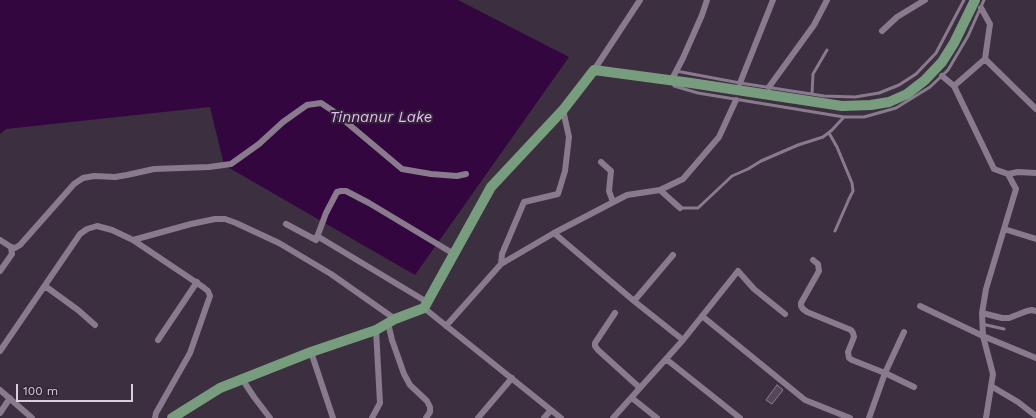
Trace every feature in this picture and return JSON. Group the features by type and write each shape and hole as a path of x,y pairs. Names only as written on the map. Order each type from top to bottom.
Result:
{"main road":[{"path":"172,418 220,388 311,352 376,330 426,305 490,188 563,110 594,70 842,106 871,105 889,102 907,94 925,80 942,62 978,4"}],"street":[{"path":"594,70 640,0"},
{"path":"671,81 702,15 707,0"},
{"path":"740,82 773,0"},
{"path":"769,87 814,25 827,0"},
{"path":"882,31 897,17 925,0"},
{"path":"954,86 985,59 990,24 978,4"},
{"path":"985,59 1036,109"},
{"path":"942,76 954,86 994,169 1008,174 1018,172 1036,173"},
{"path":"446,326 501,264 554,233 627,195 660,190 683,178 719,137 736,100"},
{"path":"0,240 10,247 15,248 20,245 74,184 83,178 94,176 114,177 154,169 208,167 231,164 259,144 283,122 307,105 321,103 333,111 402,169 431,174 457,176 466,174"},
{"path":"501,264 502,254 524,202 558,194 565,171 569,137 563,110"},
{"path":"601,162 611,171 609,191 613,202"},
{"path":"986,418 993,374 983,336 982,314 986,289 1016,189 1008,174"},
{"path":"660,190 680,208"},
{"path":"286,224 316,240 326,213 337,192 346,191 369,203 454,254"},
{"path":"133,240 192,224 215,219 225,219 279,243 331,274 392,321 392,340 404,374 410,385 427,401 430,407 430,412 426,418"},
{"path":"0,351 80,234 87,229 97,226 112,230 133,240 197,282 208,291 210,296 190,353 156,413 155,418"},
{"path":"1004,229 1036,239"},
{"path":"554,233 634,301 683,340"},
{"path":"317,236 426,305 446,326 561,418"},
{"path":"0,271 12,254 10,247"},
{"path":"634,301 673,255"},
{"path":"813,260 818,264 819,271 801,303 803,309 851,330 854,337 848,352 849,358 914,387"},
{"path":"613,418 683,340 738,270 754,289 785,314"},
{"path":"158,340 197,282"},
{"path":"45,286 78,310 95,325"},
{"path":"920,306 983,336 1036,358"},
{"path":"982,314 1009,318 1027,311 1036,311"},
{"path":"615,313 595,342 595,346 640,388"},
{"path":"702,316 805,400 850,418"},
{"path":"372,418 380,403 376,330"},
{"path":"869,418 885,373 904,332"},
{"path":"311,352 333,418"},
{"path":"666,359 740,418"},
{"path":"478,418 512,378"},
{"path":"242,379 270,418"},
{"path":"991,386 1018,402 1036,416"},
{"path":"0,390 32,418"},
{"path":"0,413 10,398"},
{"path":"632,398 657,418"},
{"path":"544,418 551,410"}],"lane":[{"path":"676,71 824,96 855,97 878,93 899,85 916,74 936,54 964,0"},
{"path":"671,81 674,86 698,93 844,117 864,117 896,108 930,87 942,76 948,70 968,36 978,4 984,0"},
{"path":"812,94 813,74 827,50"},
{"path":"680,208 698,208 732,176 761,161 823,137 844,117"},
{"path":"829,132 837,147 852,184 853,191 835,231"},
{"path":"982,324 1004,329"}],"water":[{"name":"Tinnanur Lake","path":"0,0 458,0 569,57 415,275 224,165 210,107 6,129 0,134"}],"building":[{"path":"777,385 783,390 772,404 766,400"}]}
